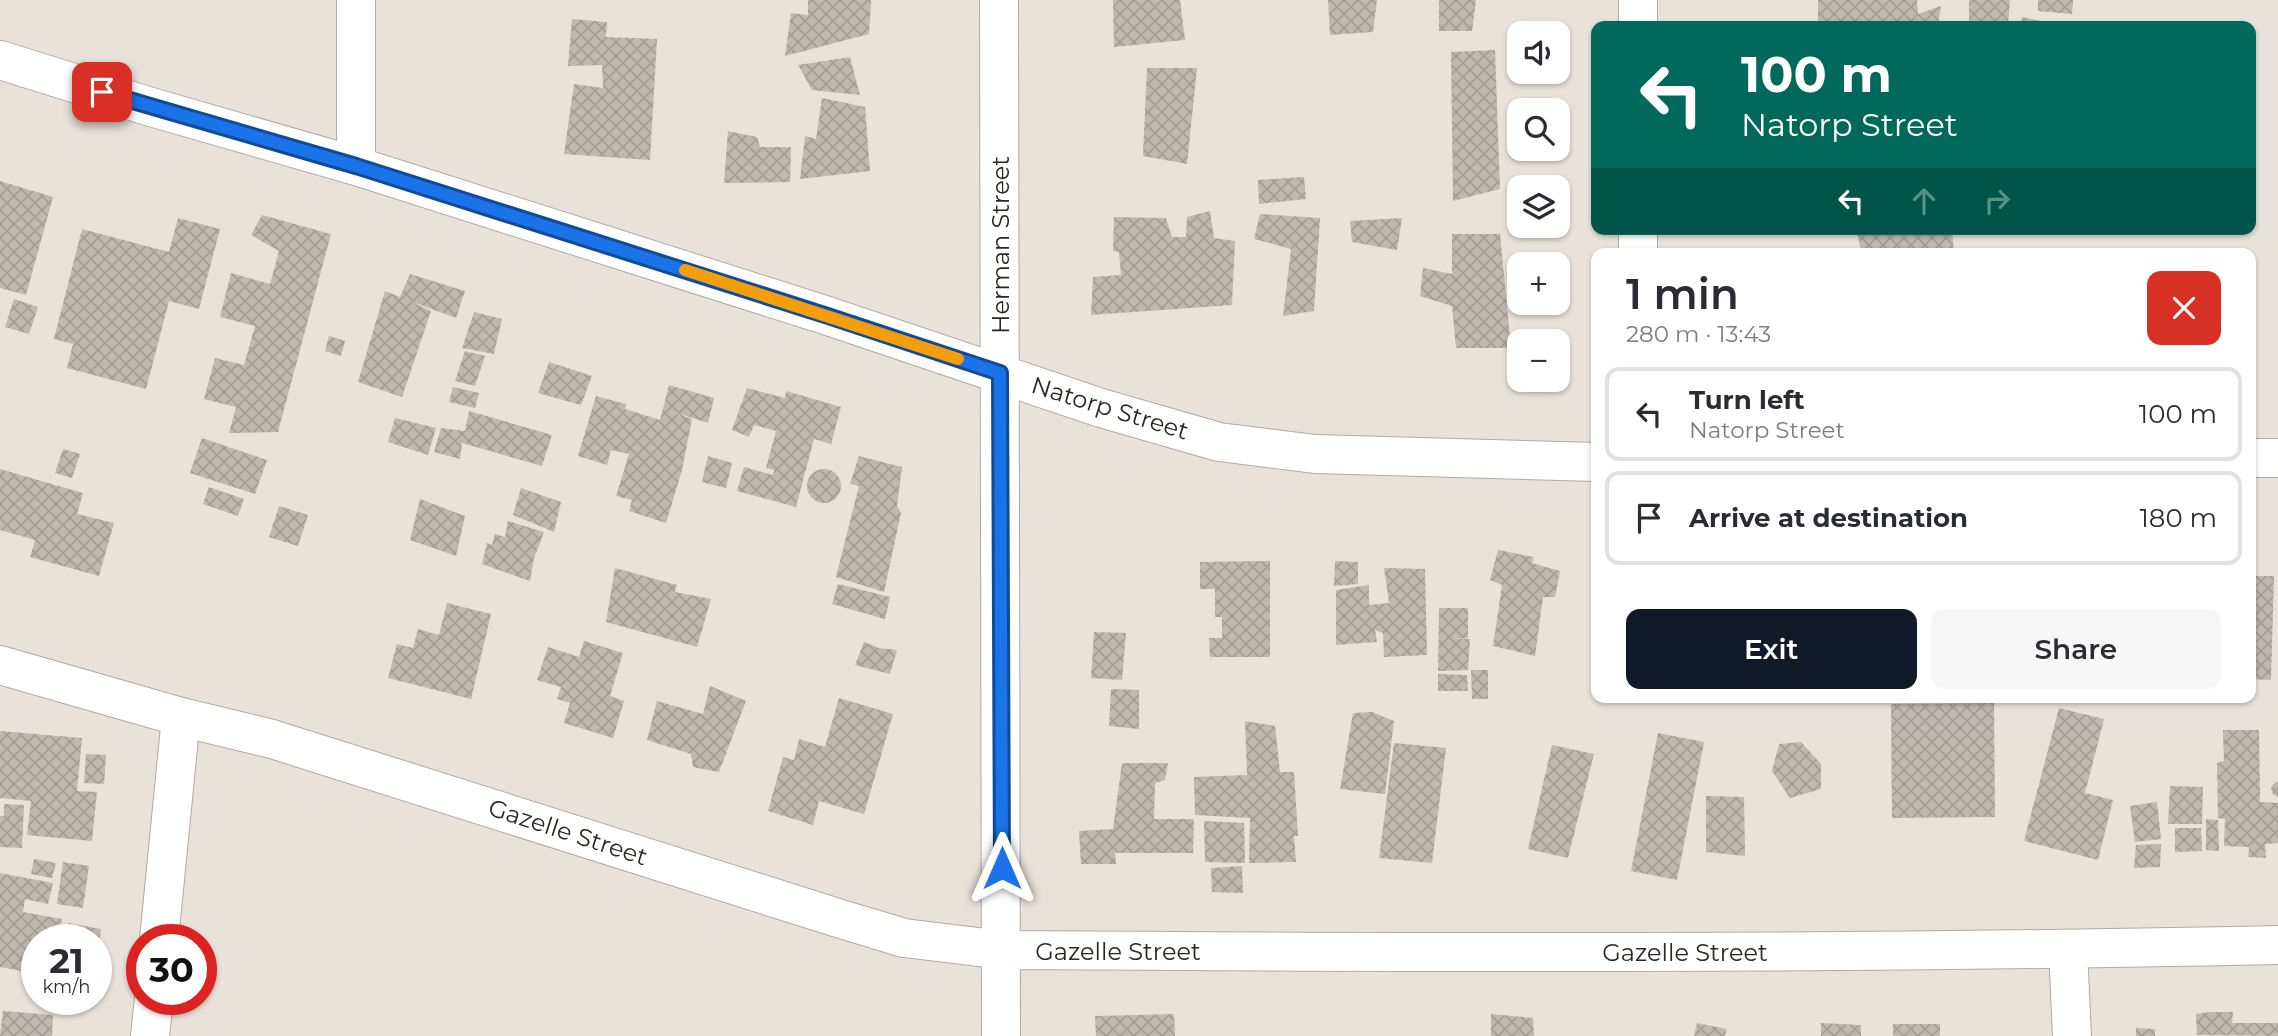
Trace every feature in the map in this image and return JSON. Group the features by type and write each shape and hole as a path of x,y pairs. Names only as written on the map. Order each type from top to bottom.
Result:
{"street":[{"path":"356,0 356,166"},
{"name":"Herman Street","path":"999,0 1002,1036"},
{"path":"1638,0 1638,21"},
{"name":"Natorp Street","path":"0,60 356,166 1219,442 1269,450 1398,457 1591,461"},
{"path":"2256,458 2278,458"},
{"name":"Gazelle Street","path":"0,665 343,761 904,938 1003,950 1404,953 2068,950 2278,945"},
{"path":"161,924 181,717"},
{"path":"2068,950 2072,1036"},
{"path":"150,1036 152,1015"}],"building":[{"path":"808,0 871,0 869,34 785,56 791,13 808,15"},
{"path":"1113,0 1180,0 1185,40 1114,47"},
{"path":"1328,0 1377,0 1373,32 1330,35"},
{"path":"1439,0 1476,0 1472,31 1439,31"},
{"path":"1818,0 1917,0 1918,14 1941,6 1939,21 1818,21"},
{"path":"1969,0 2010,0 2008,21 1969,21"},
{"path":"2038,0 2073,0 2072,14 2038,11"},
{"path":"2022,17 2040,21 2022,21"},
{"path":"572,19 607,22 606,37 657,39 650,160 564,154 574,84 603,88 602,65 568,66"},
{"path":"1495,50 1500,189 1453,201 1451,52"},
{"path":"850,57 860,95 812,90 798,65"},
{"path":"1147,68 1197,68 1187,164 1143,156"},
{"path":"822,98 865,107 870,171 800,179 805,136 816,139"},
{"path":"728,131 757,137 760,147 791,147 790,182 724,183"},
{"path":"1304,177 1306,199 1259,204 1258,180"},
{"path":"0,181 53,197 26,295 0,288"},
{"path":"1210,211 1214,238 1235,241 1232,305 1091,315 1093,277 1121,275 1119,252 1113,251 1114,217 1166,218 1172,237 1186,237 1187,217"},
{"path":"1260,214 1320,218 1314,311 1283,316 1291,249 1254,239"},
{"path":"262,215 331,234 278,432 229,433 236,407 204,399 215,358 244,365 255,326 220,317 231,273 270,284 279,251 251,235"},
{"path":"178,218 220,229 199,309 169,301 146,389 67,368 73,344 54,339 82,229 169,252"},
{"path":"1402,218 1397,250 1352,242 1350,221"},
{"path":"1452,234 1500,234 1509,329 1507,329 1507,348 1456,348 1452,306 1420,296 1423,268 1452,274"},
{"path":"1857,235 1952,235 1954,248 1861,248"},
{"path":"410,274 465,291 456,318 410,301 431,311 402,397 358,382 385,291 400,297"},
{"path":"14,299 38,307 29,334 5,327"},
{"path":"474,312 502,319 494,354 462,348"},
{"path":"329,336 345,341 341,356 325,351"},
{"path":"465,351 485,356 475,386 455,381"},
{"path":"549,362 592,376 581,405 538,393"},
{"path":"669,385 714,398 708,423 671,411 692,419 682,470 666,523 629,511 632,500 616,496 629,454 611,450 607,465 578,456 596,396 626,404 625,409 660,420"},
{"path":"453,387 479,393 475,408 449,402"},
{"path":"747,388 785,398 786,391 841,407 831,444 814,439 796,507 737,491 744,467 773,475 774,470 766,468 776,431 754,425 749,437 732,430"},
{"path":"469,411 552,435 542,466 462,443 460,459 434,452 441,428 465,431"},
{"path":"395,418 436,428 428,455 388,442"},
{"path":"202,438 267,460 255,494 190,473"},
{"path":"63,449 80,454 72,478 55,473"},
{"path":"708,456 732,463 726,488 702,482"},
{"path":"859,456 902,467 897,506 901,513 884,592 836,577 859,486 850,484"},
{"path":"0,469 83,493 77,514 114,523 99,576 30,557 35,540 0,530"},
{"path":"824,469 836,474 841,486 836,498 824,503 812,498 807,486 812,474"},
{"path":"209,487 244,499 238,516 203,504"},
{"path":"521,488 561,502 554,532 513,515"},
{"path":"420,499 465,516 456,556 410,540"},
{"path":"279,506 308,515 298,546 269,537"},
{"path":"508,521 544,532 534,558 530,581 482,564 487,543 492,545 495,534 505,537"},
{"path":"1498,550 1534,557 1532,563 1560,571 1555,597 1543,597 1535,656 1493,646 1502,585 1490,580"},
{"path":"1270,561 1270,657 1210,657 1209,638 1222,638 1222,617 1215,617 1215,589 1200,589 1200,562"},
{"path":"1335,561 1358,562 1358,584 1334,586"},
{"path":"615,568 677,585 675,592 711,599 697,647 606,622"},
{"path":"1384,568 1425,569 1427,655 1384,657 1383,633 1375,630 1377,642 1336,645 1336,590 1369,585 1369,605 1389,603"},
{"path":"2256,576 2274,576 2271,680 2256,679"},
{"path":"838,584 890,597 885,619 832,604"},
{"path":"447,603 491,614 471,699 388,678 397,644 413,648 418,629 439,635"},
{"path":"1439,608 1468,608 1468,638 1450,638 1470,639 1468,670 1438,671"},
{"path":"1094,632 1126,633 1122,680 1091,678"},
{"path":"584,641 623,653 610,696 624,701 613,738 564,723 570,703 557,699 561,687 537,680 548,647 579,657"},
{"path":"864,642 879,648 897,650 890,674 855,665"},
{"path":"1471,670 1488,670 1488,699 1472,699"},
{"path":"1438,674 1467,675 1468,691 1438,691"},
{"path":"710,686 746,701 719,772 693,767 691,754 647,740 657,701 703,714"},
{"path":"1111,689 1139,690 1139,729 1109,726"},
{"path":"839,698 893,714 864,814 819,801 813,825 768,811 783,757 794,760 799,739 825,747"},
{"path":"1994,703 1995,817 1892,818 1891,704"},
{"path":"2059,708 2104,719 2085,793 2113,800 2098,860 2024,841"},
{"path":"1372,712 1394,721 1385,794 1340,789 1353,713"},
{"path":"1245,721 1275,726 1280,772 1294,772 1298,836 1294,836 1296,862 1249,863 1250,818 1195,815 1194,777 1247,775"},
{"path":"2223,730 2259,730 2260,802 2278,803 2278,843 2265,844 2266,858 2248,857 2249,847 2224,846 2225,819 2218,818 2217,763 2224,761"},
{"path":"0,731 82,738 77,791 97,792 92,841 27,835 31,801 0,798"},
{"path":"1658,733 1704,742 1677,880 1631,871"},
{"path":"1801,742 1821,764 1821,789 1790,798 1772,771 1779,744"},
{"path":"1394,743 1446,748 1432,863 1379,858"},
{"path":"1552,745 1594,754 1568,858 1528,849"},
{"path":"86,754 106,755 104,784 84,783"},
{"path":"1122,763 1168,763 1165,780 1155,783 1154,819 1194,819 1193,853 1115,853 1116,864 1081,864 1079,831 1113,829"},
{"path":"2278,781 2278,797 2271,789"},
{"path":"2170,786 2203,787 2202,824 2168,824"},
{"path":"1706,796 1744,797 1745,856 1706,852"},
{"path":"2157,802 2161,839 2135,842 2130,806"},
{"path":"4,804 24,805 22,848 0,847 0,816 4,816"},
{"path":"2206,819 2218,820 2219,851 2206,850"},
{"path":"1204,821 1244,823 1245,863 1205,862"},
{"path":"2175,828 2201,828 2202,851 2175,852"},
{"path":"2161,844 2160,867 2134,868 2136,845"},
{"path":"34,859 56,863 52,878 31,874"},
{"path":"63,862 89,866 83,908 57,904"},
{"path":"1242,866 1243,893 1212,892 1211,868"},
{"path":"0,873 53,883 48,904 25,899 23,912 62,919 61,924 21,924 21,971 0,967"},
{"path":"3,1011 21,1012 21,1015 53,1015 52,1036 0,1036"},
{"path":"2233,1012 2232,1023 2278,1023 2278,1036 2197,1035 2196,1014"},
{"path":"1174,1014 1175,1036 1096,1036 1095,1016"},
{"path":"1491,1014 1533,1018 1534,1036 1491,1036"},
{"path":"1697,1023 1727,1029 1725,1036 1694,1036"},
{"path":"1821,1023 1861,1025 1861,1036 1821,1036"},
{"path":"1893,1024 1940,1024 1940,1036 1893,1036"},
{"path":"2136,1028 2155,1029 2155,1036 2136,1036"}],"slow traffic":[{"path":"685,270 958,359"}],"route":[{"path":"102,92 356,166 1000,373 1002,868"}]}
